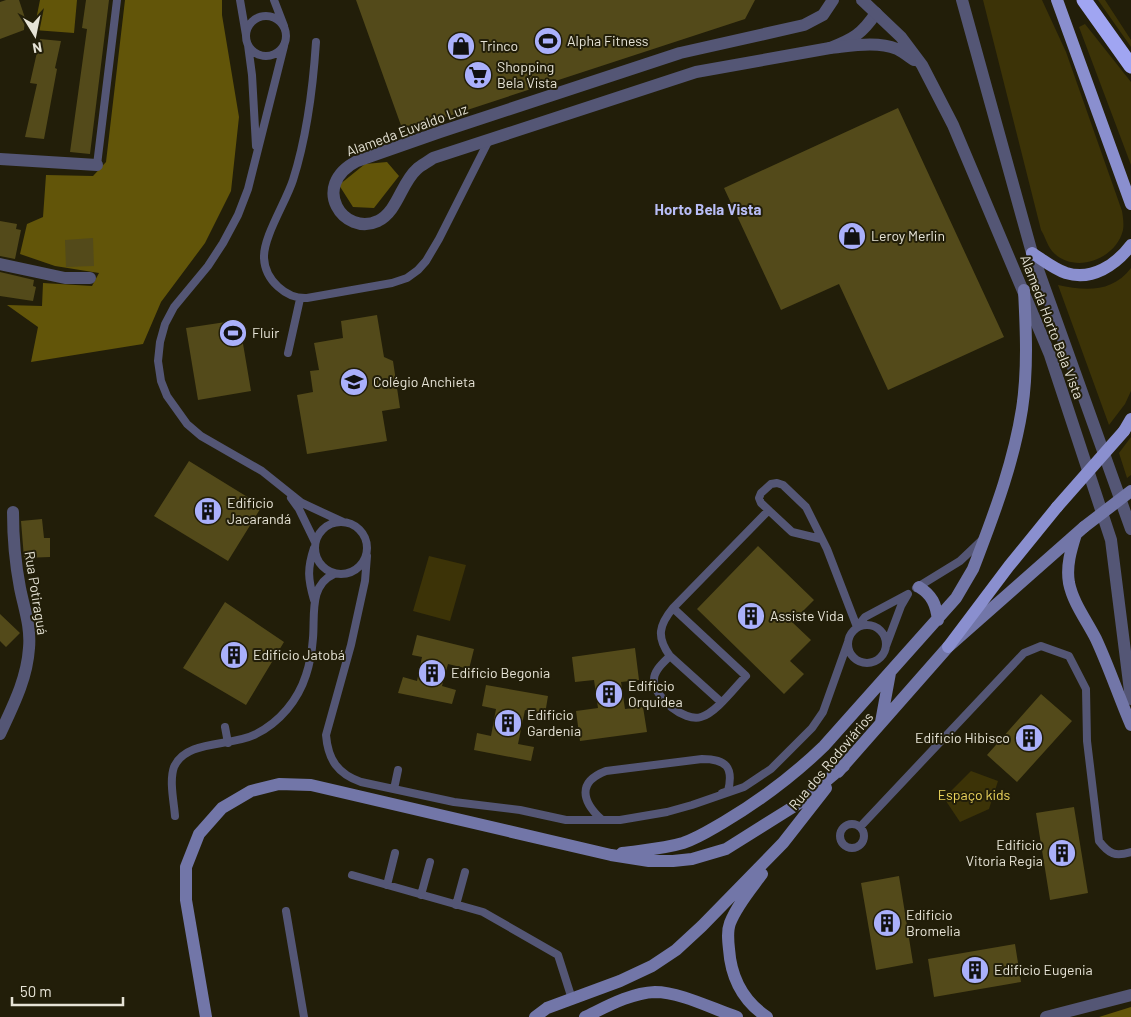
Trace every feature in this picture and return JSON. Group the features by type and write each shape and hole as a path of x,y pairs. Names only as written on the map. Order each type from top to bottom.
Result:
{"highway":[{"path":"1084,0 1131,66"}],"main road":[{"path":"1057,0 1131,204"},
{"path":"1032,253 1066,273 1084,275 1102,271 1117,261 1131,245"},
{"path":"611,854 660,848 696,838 776,788 824,746 890,670 938,620 963,587 973,569 986,536 1015,447 1026,372 1024,290"},
{"path":"948,647 1009,566 1057,507 1124,431 1131,420"},
{"name":"Rua dos Rodoviários","path":"534,1017 547,1008 652,966 676,950 783,844 844,766 948,647 1080,530 1131,491"},
{"path":"1080,530 1069,558 1069,584 1077,606 1103,656 1131,725"},
{"path":"919,587 928,592 933,599 938,620"},
{"path":"881,724 890,670"},
{"path":"206,1017 186,900 186,867 199,834 222,808 251,791 279,784 311,785 611,854 649,861 673,861 692,859 726,849 801,802 844,766"},
{"path":"767,1017 758,1011 745,997 736,982 730,962 728,938 730,924 736,911 783,844"},
{"path":"585,1017 623,1000 655,992 685,998 737,1017"}],"street":[{"name":"Alameda Euvaldo Luz","path":"833,0 823,15 804,26 680,53 357,161 340,173 334,183 336,205 342,214 352,221 361,224 375,222 390,210 416,169 433,158 696,72 830,48 866,28 876,13"},
{"name":"Alameda Horto Bela Vista","path":"862,0 901,37 922,65 953,125 1050,355 1111,540 1131,699"},
{"name":"Alameda Horto Bela Vista","path":"962,0 1032,253 1131,529"},
{"path":"830,48 887,46 898,50 922,65"},
{"path":"0,159 97,165"},
{"path":"0,264 51,276 90,278"},
{"name":"Rua Potiraguá","path":"0,734 26,674 29,647 28,621 15,558 14,512"},
{"path":"1046,1017 1131,995"}],"lane":[{"path":"97,165 117,0"},
{"path":"240,0 252,75 256,155"},
{"path":"274,0 286,33 248,189 238,215 223,243 208,266 174,307 165,324 160,342 158,361 161,381 166,396 187,424 202,436 262,471 302,503 343,522 352,524 365,537 368,546 365,581 352,645 326,735 327,749 333,761 349,778 454,802 520,810 566,820 583,821 601,819 620,820 667,812 744,787 771,769 812,728 822,712 849,636 865,617 908,594 960,561 986,536"},
{"path":"284,46 273,55 258,55 252,51 247,41 247,32 253,22 264,17 270,17 281,22 286,33"},
{"path":"316,42 306,129 292,181 266,246 264,258 266,270 272,280 293,297 300,299 392,283 407,278 418,270 439,239 489,140"},
{"path":"288,353 300,299"},
{"path":"821,539 792,532 761,503 759,498 761,493 770,484 777,483 783,485 806,508 821,539 857,627"},
{"path":"289,494 299,509 315,544 317,560 327,571 334,574 354,571 362,565 367,556"},
{"path":"721,702 670,656 661,639 661,628 665,618 673,608 768,511"},
{"path":"314,602 308,578 315,544 321,531 328,526 343,522"},
{"path":"175,816 172,776 175,766 182,756 191,749 228,743 255,735 270,726 293,702 302,687 310,665 314,602 321,584 326,578 334,574"},
{"path":"848,642 851,655 862,662 875,661 880,658 901,606 908,594"},
{"path":"670,656 657,671 654,679 659,694 678,713 687,717 700,718 708,714 746,676 673,608"},
{"path":"857,627 875,626 884,634 886,646"},
{"path":"860,827 1024,653 1041,646 1069,656 1086,689 1087,742 1099,841 1108,851 1118,855 1131,852"},
{"path":"225,727 228,743"},
{"path":"601,819 592,811 585,793 587,783 595,775 606,771 714,759 724,763 730,770 730,780 728,791 711,798"},
{"path":"394,789 398,770"},
{"path":"387,885 395,853"},
{"path":"421,895 430,862"},
{"path":"456,905 465,872"},
{"path":"352,875 483,912 558,955 572,999"},
{"path":"286,911 304,1017"}],"green space":[{"path":"983,0 1042,0 1066,52 1123,216 1123,230 1119,240 1112,249 1093,261 1071,262 1061,258 1050,249 1041,230"},
{"path":"1098,0 1105,0 1131,40 1131,47"},
{"path":"1085,24 1131,82 1131,165 1079,27"},
{"path":"1131,268 1131,391 1125,404 1109,425 1058,285 1088,289 1107,286 1124,276"},
{"path":"1131,437 1131,475 1127,478 1119,453"},
{"path":"429,556 466,565 450,621 413,611"},
{"name":"Espaço kids","path":"971,771 998,781 989,809 960,822 944,798"}],"shaded area":[{"path":"40,0 77,0 74,33 34,30"},
{"path":"125,0 222,0 222,15 239,117 231,191 205,243 161,302 143,344 31,362 38,327 7,305 42,306 43,283 92,286 99,273 55,266 20,254 27,224 43,217 46,175 93,176 106,162"},
{"path":"387,162 399,176 374,208 353,207 339,185 365,164"},
{"path":"1131,1007 1131,1017 1099,1017"}],"building":[{"path":"19,0 25,18 24,30 0,39 0,2"},
{"path":"86,0 109,0 90,154 70,152 87,29 82,28"},
{"name":"Shopping Bela Vista","path":"356,0 755,0 745,19 403,131"},
{"path":"40,39 61,41 44,139 25,137 37,84 30,83"},
{"name":"Leroy Merlin","path":"898,108 1004,337 888,390 839,284 781,310 724,188"},
{"path":"0,221 17,224 16,229 21,230 15,259 0,256"},
{"path":"93,238 94,266 66,267 65,240"},
{"path":"0,272 34,280 33,286 36,287 33,301 0,296"},
{"name":"Colégio Anchieta","path":"377,315 384,357 393,361 400,408 382,411 387,441 307,454 297,395 313,392 310,371 319,370 314,343 343,338 341,321"},
{"path":"239,320 251,391 198,400 186,328"},
{"name":"Edificio Jacarandá","path":"189,461 262,506 228,561 154,516"},
{"path":"42,519 44,538 50,538 50,557 24,558 21,521"},
{"name":"Assiste Vida","path":"758,546 814,600 792,622 811,640 790,661 804,674 784,694 697,609"},
{"name":"Edificio Jatobá","path":"225,602 284,642 246,705 183,668"},
{"path":"0,614 20,633 6,647 0,641"},
{"name":"Edificio Begonia","path":"417,635 474,649 469,669 448,664 442,686 456,690 452,704 398,693 403,677 417,681 422,657 412,655"},
{"name":"Edificio Orquidea","path":"635,648 639,680 621,682 625,709 643,707 647,732 580,741 576,711 598,708 594,680 575,682 572,657"},
{"name":"Edificio Gardenia","path":"486,685 548,696 545,714 525,710 518,744 534,747 531,761 474,750 477,733 491,736 496,709 482,706"},
{"name":"Edificio Hibisco","path":"1041,694 1072,721 1017,782 987,755"},
{"name":"Edificio Vitoria Regia","path":"1074,807 1088,893 1050,900 1036,813"},
{"name":"Edificio Bromelia","path":"899,876 913,963 876,970 861,883"},
{"name":"Edificio Eugenia","path":"1015,944 1021,982 934,997 928,959"}],"place":[{"name":"Alpha Fitness","path":"548,41"},
{"name":"Trinco","path":"461,46"},
{"name":"Shopping Bela Vista","path":"478,75"},
{"name":"Leroy Merlin","path":"852,236"},
{"name":"Fluir","path":"233,333"},
{"name":"Colégio Anchieta","path":"354,382"},
{"name":"Edificio Jacarandá","path":"208,511"},
{"name":"Assiste Vida","path":"751,616"},
{"name":"Edificio Jatobá","path":"234,655"},
{"name":"Edificio Begonia","path":"432,673"},
{"name":"Edificio Orquidea","path":"609,694"},
{"name":"Edificio Gardenia","path":"508,723"},
{"name":"Edificio Hibisco","path":"1029,738"},
{"name":"Edificio Vitoria Regia","path":"1062,853"},
{"name":"Edificio Bromelia","path":"887,923"},
{"name":"Edificio Eugenia","path":"975,970"}],"district":[{"name":"Horto Bela Vista","path":"708,210"}]}
